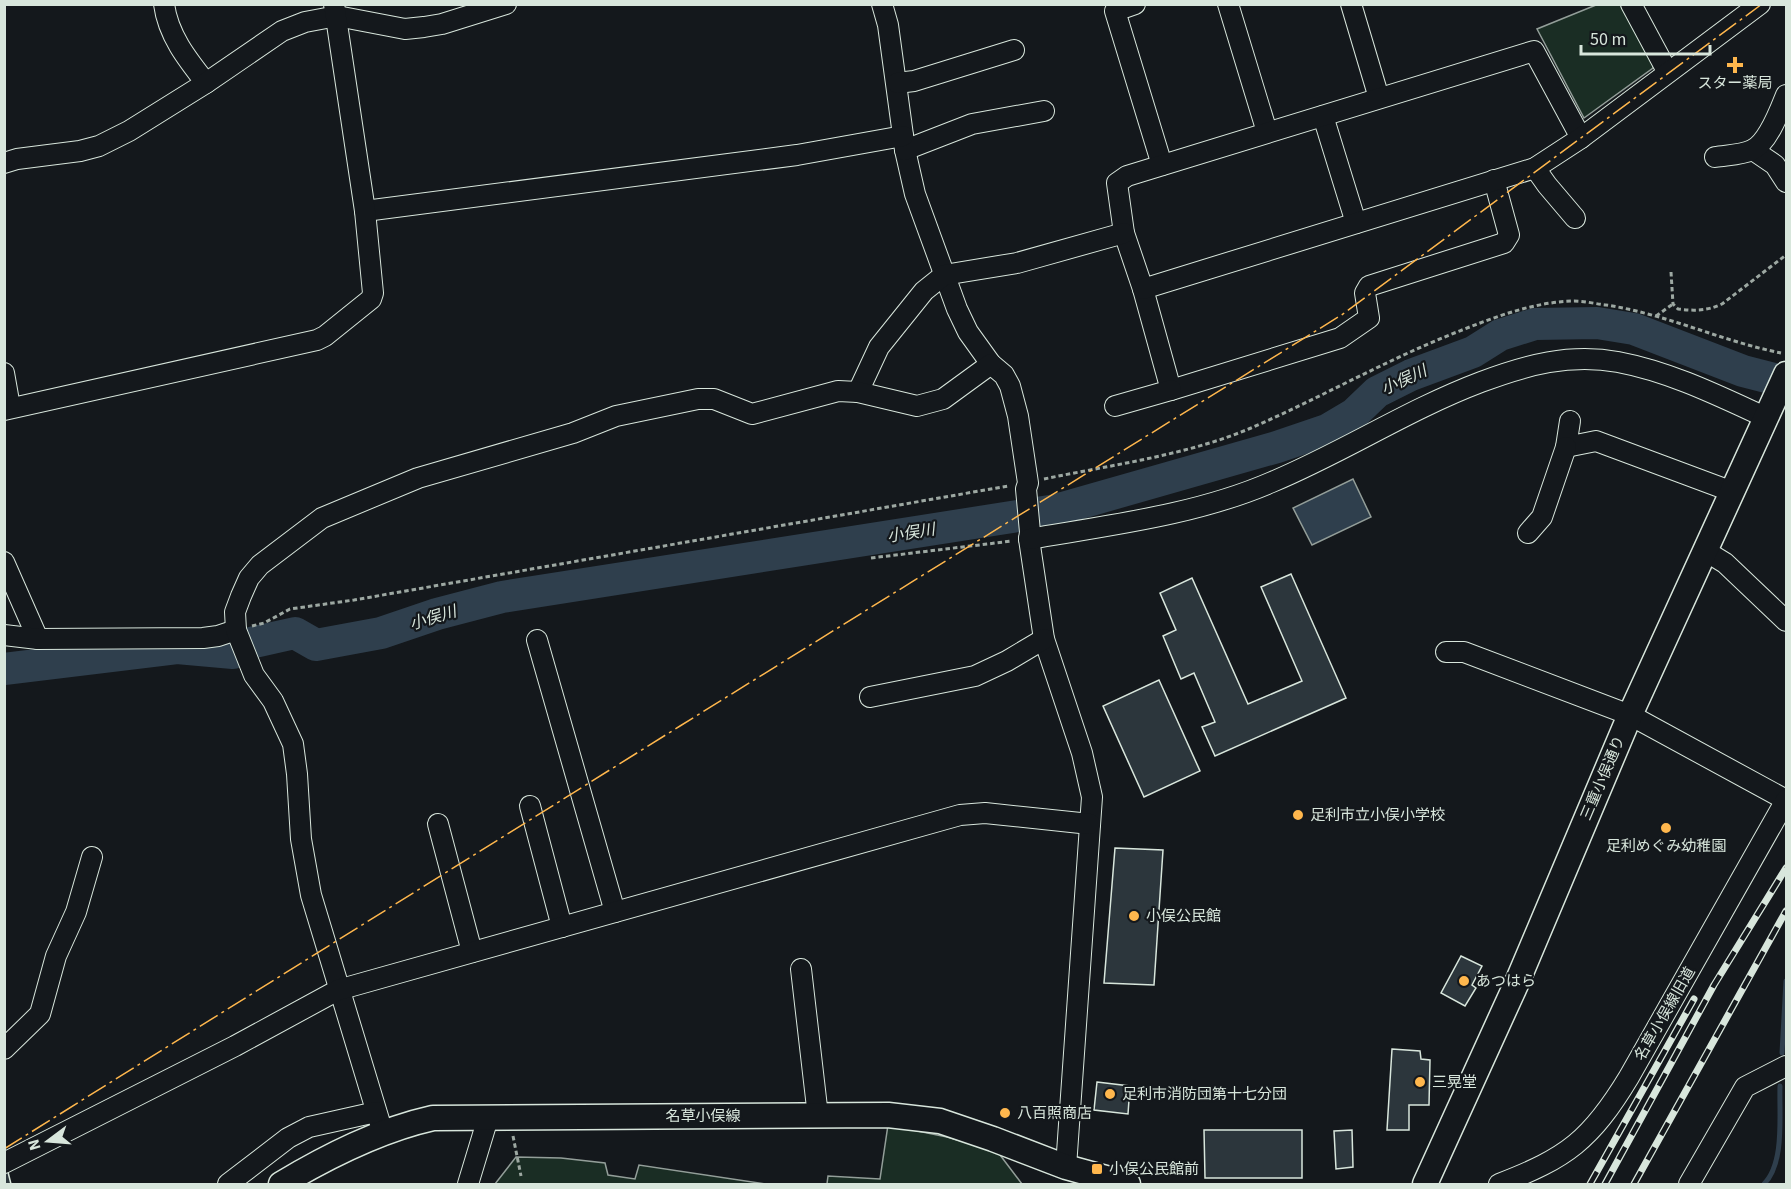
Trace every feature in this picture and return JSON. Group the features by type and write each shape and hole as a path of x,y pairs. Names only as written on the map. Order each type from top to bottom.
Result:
{"main road":[{"name":"三重小俣通り","path":"1425,1185 1518,980 1630,715 1769,414 1784,364"},
{"name":"名草小俣線","path":"281,1185 379,1122 408,1124 433,1118 888,1115 940,1121 1066,1167 1128,1185"}],"street":[{"path":"164,4 173,36 185,57 206,83"},
{"path":"4,163 17,159 80,152 99,146 129,131 206,83 282,31 336,10 405,29 442,24 506,4"},
{"path":"882,4 888,25 904,143 915,194 944,275 968,332 991,364 1004,375 1014,400 1027,486 1030,535 1044,639 1082,753 1092,796 1066,1167"},
{"path":"1135,4 1115,11 1162,165"},
{"path":"1228,4 1267,132"},
{"path":"1351,4 1379,98"},
{"path":"1631,4 1667,71"},
{"path":"1143,289 1535,168 1581,138 1667,71 1760,4"},
{"path":"4,374 7,409 308,342 324,336 371,299 373,293 365,211 336,10"},
{"path":"897,83 914,81 1014,50"},
{"path":"1171,390 1143,289 1124,233 1117,183 1127,176 1534,51 1581,138"},
{"path":"1715,157 1753,150 1762,143 1786,95"},
{"path":"365,211 904,143 972,124 1044,111"},
{"path":"1323,116 1356,223"},
{"path":"1753,150 1775,165 1786,182"},
{"path":"1535,168 1575,218"},
{"path":"1115,406 1340,338 1369,318 1365,293 1370,286 1504,243 1509,235 1494,180"},
{"path":"858,392 879,347 924,291 944,275 1017,263 1124,233"},
{"path":"1030,535 1138,520 1197,507 1262,486 1448,395 1538,363 1560,359 1585,358 1629,365 1690,383 1769,414"},
{"path":"228,1185 288,1138 309,1127 379,1122 311,895 300,840 297,774 293,744 273,701 254,675 237,633 235,612 249,579 260,565 322,518 418,478 573,433 616,416 698,399 714,399 752,414 827,393 858,392 917,406 943,399 991,364"},
{"path":"1528,533 1542,517 1566,447 1570,421"},
{"path":"1566,447 1596,441 1733,492"},
{"path":"1707,552 1725,563 1786,621"},
{"path":"4,562 38,639"},
{"path":"4,635 38,639 203,638 237,633"},
{"path":"870,697 975,676 1007,662 1044,639"},
{"path":"537,640 615,912"},
{"path":"1446,652 1464,652 1630,715 1786,800"},
{"name":"名草小俣線旧道","path":"1498,1185 1550,1163 1581,1140 1605,1115 1635,1067 1786,800"},
{"path":"530,806 562,927"},
{"path":"4,1146 14,1160 338,990 960,815 985,813 1090,824"},
{"path":"438,824 472,952"},
{"path":"4,1049 40,1014 56,956 76,912 92,857"},
{"path":"801,969 818,1116"},
{"path":"1689,1185 1745,1087 1786,1066"},
{"path":"468,1185 499,1118"}],"path":[{"path":"1671,272 1673,304 1678,309 1694,311 1712,309 1722,304 1786,255"},
{"path":"237,633 264,623 290,609 1027,486 1187,449 1249,429 1424,345 1496,316 1548,303 1577,301 1621,307 1656,316 1752,348 1784,364"},
{"path":"1656,316 1673,304"},
{"path":"871,558 1030,535"},
{"path":"499,1118 521,1176"}],"green space":[{"path":"1596,5 1625,5 1654,60 1653,68 1584,118 1537,29"},
{"path":"888,1125 947,1137 997,1151 1022,1184 827,1184 828,1176 880,1179"},
{"path":"516,1157 561,1158 605,1163 608,1175 635,1179 639,1165 766,1184 495,1184"}],"water":[{"path":"1353,479 1371,517 1312,545 1293,508"}],"building":[{"path":"1291,574 1346,698 1215,756 1202,727 1215,722 1194,673 1181,679 1163,636 1176,630 1160,593 1192,578 1248,704 1302,681 1261,587"},
{"path":"1159,680 1200,771 1144,797 1103,706"},
{"name":"小俣公民館","path":"1115,848 1163,850 1154,985 1104,983"},
{"path":"1461,956 1482,966 1472,985 1476,988 1465,1006 1441,993"},
{"path":"1392,1049 1420,1051 1421,1059 1430,1060 1429,1105 1409,1105 1409,1130 1387,1130"},
{"path":"1097,1082 1130,1086 1128,1114 1094,1110"},
{"path":"1204,1130 1302,1130 1302,1178 1205,1178"},
{"path":"1352,1130 1353,1167 1336,1169 1334,1131"},
{"path":"8,1172 11,1184 4,1184 4,1173"}],"waterway":[{"name":"小俣川","path":"4,669 177,648 233,653 250,643 295,633 316,645 381,633 437,614 502,597 1056,510 1277,447 1327,430 1354,414 1377,392 1411,375 1473,352 1500,335 1535,324 1597,323 1634,329 1743,371 1786,382"},
{"path":"1782,1053 1786,981"},
{"path":"1764,1184 1771,1175 1778,1151 1780,1086"}],"railway":[{"path":"1605,1184 1714,985 1786,868"},
{"path":"1634,1184 1786,911"},
{"path":"1590,1184 1694,999"}],"power":[{"path":"4,1149 1343,314 1762,4"}],"place":[{"name":"スター薬局","path":"1735,65"},
{"name":"足利市立小俣小学校","path":"1298,815"},
{"name":"足利めぐみ幼稚園","path":"1666,828"},
{"name":"小俣公民館","path":"1134,916"},
{"name":"あつはら","path":"1464,981"},
{"name":"三晃堂","path":"1420,1082"},
{"name":"足利市消防団第十七分団","path":"1110,1094"},
{"name":"八百照商店","path":"1005,1113"},
{"name":"小俣公民館前","path":"1097,1169"}]}
